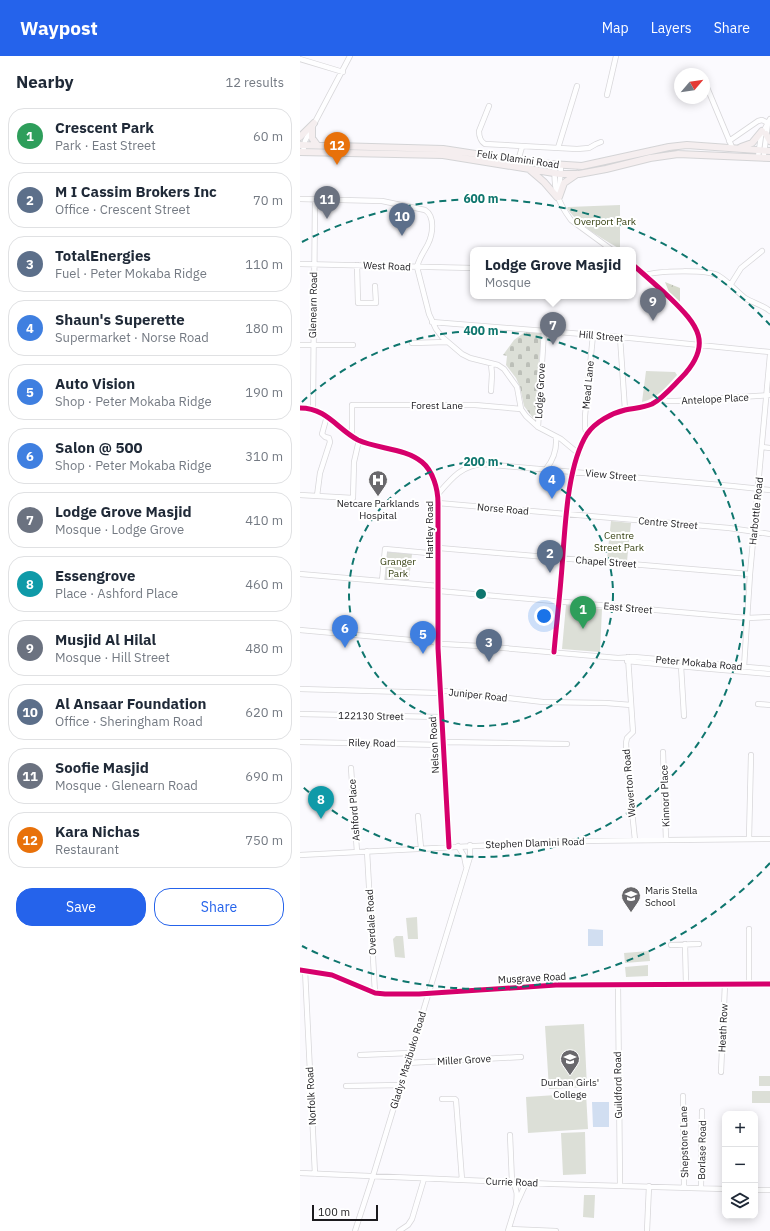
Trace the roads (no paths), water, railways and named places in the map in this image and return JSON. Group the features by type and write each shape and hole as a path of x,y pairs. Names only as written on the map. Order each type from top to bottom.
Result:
{"main road":[{"path":"300,137 313,126"},
{"path":"313,126 312,137 317,145"},
{"path":"734,148 745,146 764,132 770,141"},
{"name":"Felix Dlamini Road","path":"302,145 443,149 558,166 582,166 669,147 687,145 734,148 765,155"},
{"name":"Felix Dlamini Road","path":"302,152 443,155 557,174 579,174 650,158 678,154 765,155"},
{"path":"530,170 558,197 564,183 579,174"}],"street":[{"path":"302,152 302,145 343,72 350,56"},
{"path":"607,95 616,56"},
{"path":"300,59 343,72"},
{"path":"558,148 578,86"},
{"path":"710,95 729,141 734,148"},
{"path":"489,106 479,131 482,142 488,145 587,149 601,142"},
{"path":"729,141 758,121 769,121 764,132 765,155"},
{"path":"518,160 522,147"},
{"path":"558,166 558,197 560,204 571,220 608,247"},
{"path":"300,199 382,201 429,212 432,218 430,237 418,262 418,267 419,277 432,322 436,330 447,342 470,358 504,369 514,381 517,387 521,409 530,421 565,442 579,454"},
{"name":"Glenearn Road","path":"313,410 315,200"},
{"path":"731,284 741,268 762,251"},
{"name":"West Road","path":"300,264 470,268"},
{"path":"357,265 358,303 376,303 375,286"},
{"path":"554,652 572,472 587,434 605,418 613,414 625,410 644,407 661,398 692,366 698,354 698,333 692,321 638,269"},
{"path":"645,275 657,272 711,273 731,284 746,298 770,311"},
{"name":"Hill Street","path":"432,322 620,337 770,352"},
{"name":"Lodge Grove","path":"538,427 544,331"},
{"name":"Mead Lane","path":"587,434 585,428 585,416 593,335"},
{"path":"620,337 625,410"},
{"path":"412,343 447,342"},
{"path":"300,345 353,345"},
{"name":"Harbottle Road","path":"744,667 750,574 768,395 770,355"},
{"path":"491,364 491,391"},
{"name":"Antelope Place","path":"661,398 667,401 676,401 768,395"},
{"name":"Forest Lane","path":"352,436 352,405 475,406 521,409"},
{"name":"Hartley Road","path":"300,408 313,410 326,416 359,440 405,454 421,461 428,469 433,478 438,494 438,642"},
{"path":"317,496 320,473 330,442 329,438 323,436 322,434 326,416"},
{"path":"546,469 554,455 556,437"},
{"path":"300,495 353,498 354,462 359,440"},
{"path":"762,447 770,448"},
{"name":"View Street","path":"438,494 458,473 477,464 770,490"},
{"name":"Norse Road","path":"438,503 567,514"},
{"name":"Centre Street","path":"567,514 754,531 770,534"},
{"name":"Chapel Street","path":"439,548 750,574"},
{"path":"382,581 385,549 438,554"},
{"name":"East Street","path":"300,574 382,581 439,589 559,602 747,618 770,617"},
{"path":"300,630 629,659"},
{"name":"Nelson Road","path":"438,642 449,847"},
{"name":"Peter Mokaba Road","path":"629,659 681,666 770,669"},
{"name":"Peter Mokaba Road","path":"629,659 770,674"},
{"name":"Waverton Road","path":"629,659 633,732 627,738 626,743 635,840"},
{"path":"681,666 684,716"},
{"name":"Juniper Road","path":"300,689 440,694 444,691 448,691 542,702 631,705"},
{"path":"758,704 770,705"},
{"name":"122130 Street","path":"300,714 441,717"},
{"name":"Riley Road","path":"300,742 567,744"},
{"name":"Kinnord Place","path":"663,752 666,840"},
{"path":"749,839 751,755"},
{"name":"Ashford Place","path":"351,768 356,852"},
{"path":"418,816 421,848"},
{"name":"Stephen Dlamini Road","path":"300,855 470,845 572,841 770,840"},
{"name":"Gladys Mazibuko Road","path":"355,1231 470,854 470,845"},
{"path":"458,846 464,856 466,866"},
{"name":"Overdale Road","path":"367,851 375,993"},
{"path":"749,929 749,984"},
{"path":"685,944 686,984"},
{"path":"671,945 699,944"},
{"name":"Musgrave Road","path":"303,970 332,975 375,993 385,994 428,993 556,985 770,984"},
{"name":"Norfolk Road","path":"303,970 315,1174"},
{"name":"Guildford Road","path":"618,984 620,1185"},
{"name":"Heath Row","path":"721,1072 725,984"},
{"path":"360,1056 410,1053"},
{"name":"Miller Grove","path":"407,1063 521,1057"},
{"path":"346,1086 401,1084"},
{"name":"Shepstone Lane","path":"683,1096 684,1187"},
{"path":"442,1100 456,1100 462,1180"},
{"name":"Borlase Road","path":"701,1188 702,1111"},
{"path":"510,1135 512,1182 516,1188 516,1205"},
{"name":"Currie Road","path":"300,1173 526,1183 722,1189"},
{"path":"399,1231 408,1225 412,1219 424,1179"},
{"path":"526,1183 516,1205 508,1230 556,1231"},
{"path":"647,1231 649,1186"},
{"path":"758,1190 770,1190"}],"water":[{"path":"588,929 603,930 603,946 588,946"},
{"path":"592,1102 609,1102 609,1127 593,1127"}],"place":[{"name":"Kara Nichas","path":"337,165"},
{"name":"Soofie Masjid","path":"327,219"},
{"name":"Al Ansaar Foundation","path":"402,236"},
{"name":"Musjid Al Hilal","path":"653,321"},
{"name":"Lodge Grove Masjid","path":"553,345"},
{"name":"Netcare Parklands Hospital","path":"378,497"},
{"name":"Shaun's Superette","path":"552,499"},
{"name":"M I Cassim Brokers Inc","path":"550,573"},
{"name":"Crescent Park","path":"583,629"},
{"name":"Salon @ 500","path":"345,648"},
{"name":"Auto Vision","path":"423,654"},
{"name":"TotalEnergies","path":"489,662"},
{"name":"Essengrove","path":"321,819"},
{"name":"Maris Stella School","path":"631,913"},
{"name":"Durban Girls' College","path":"570,1076"}],"park label":[{"name":"Overport Park","path":"605,221"},
{"name":"Centre Street Park","path":"619,540"},
{"name":"Granger Park","path":"398,566"}]}
